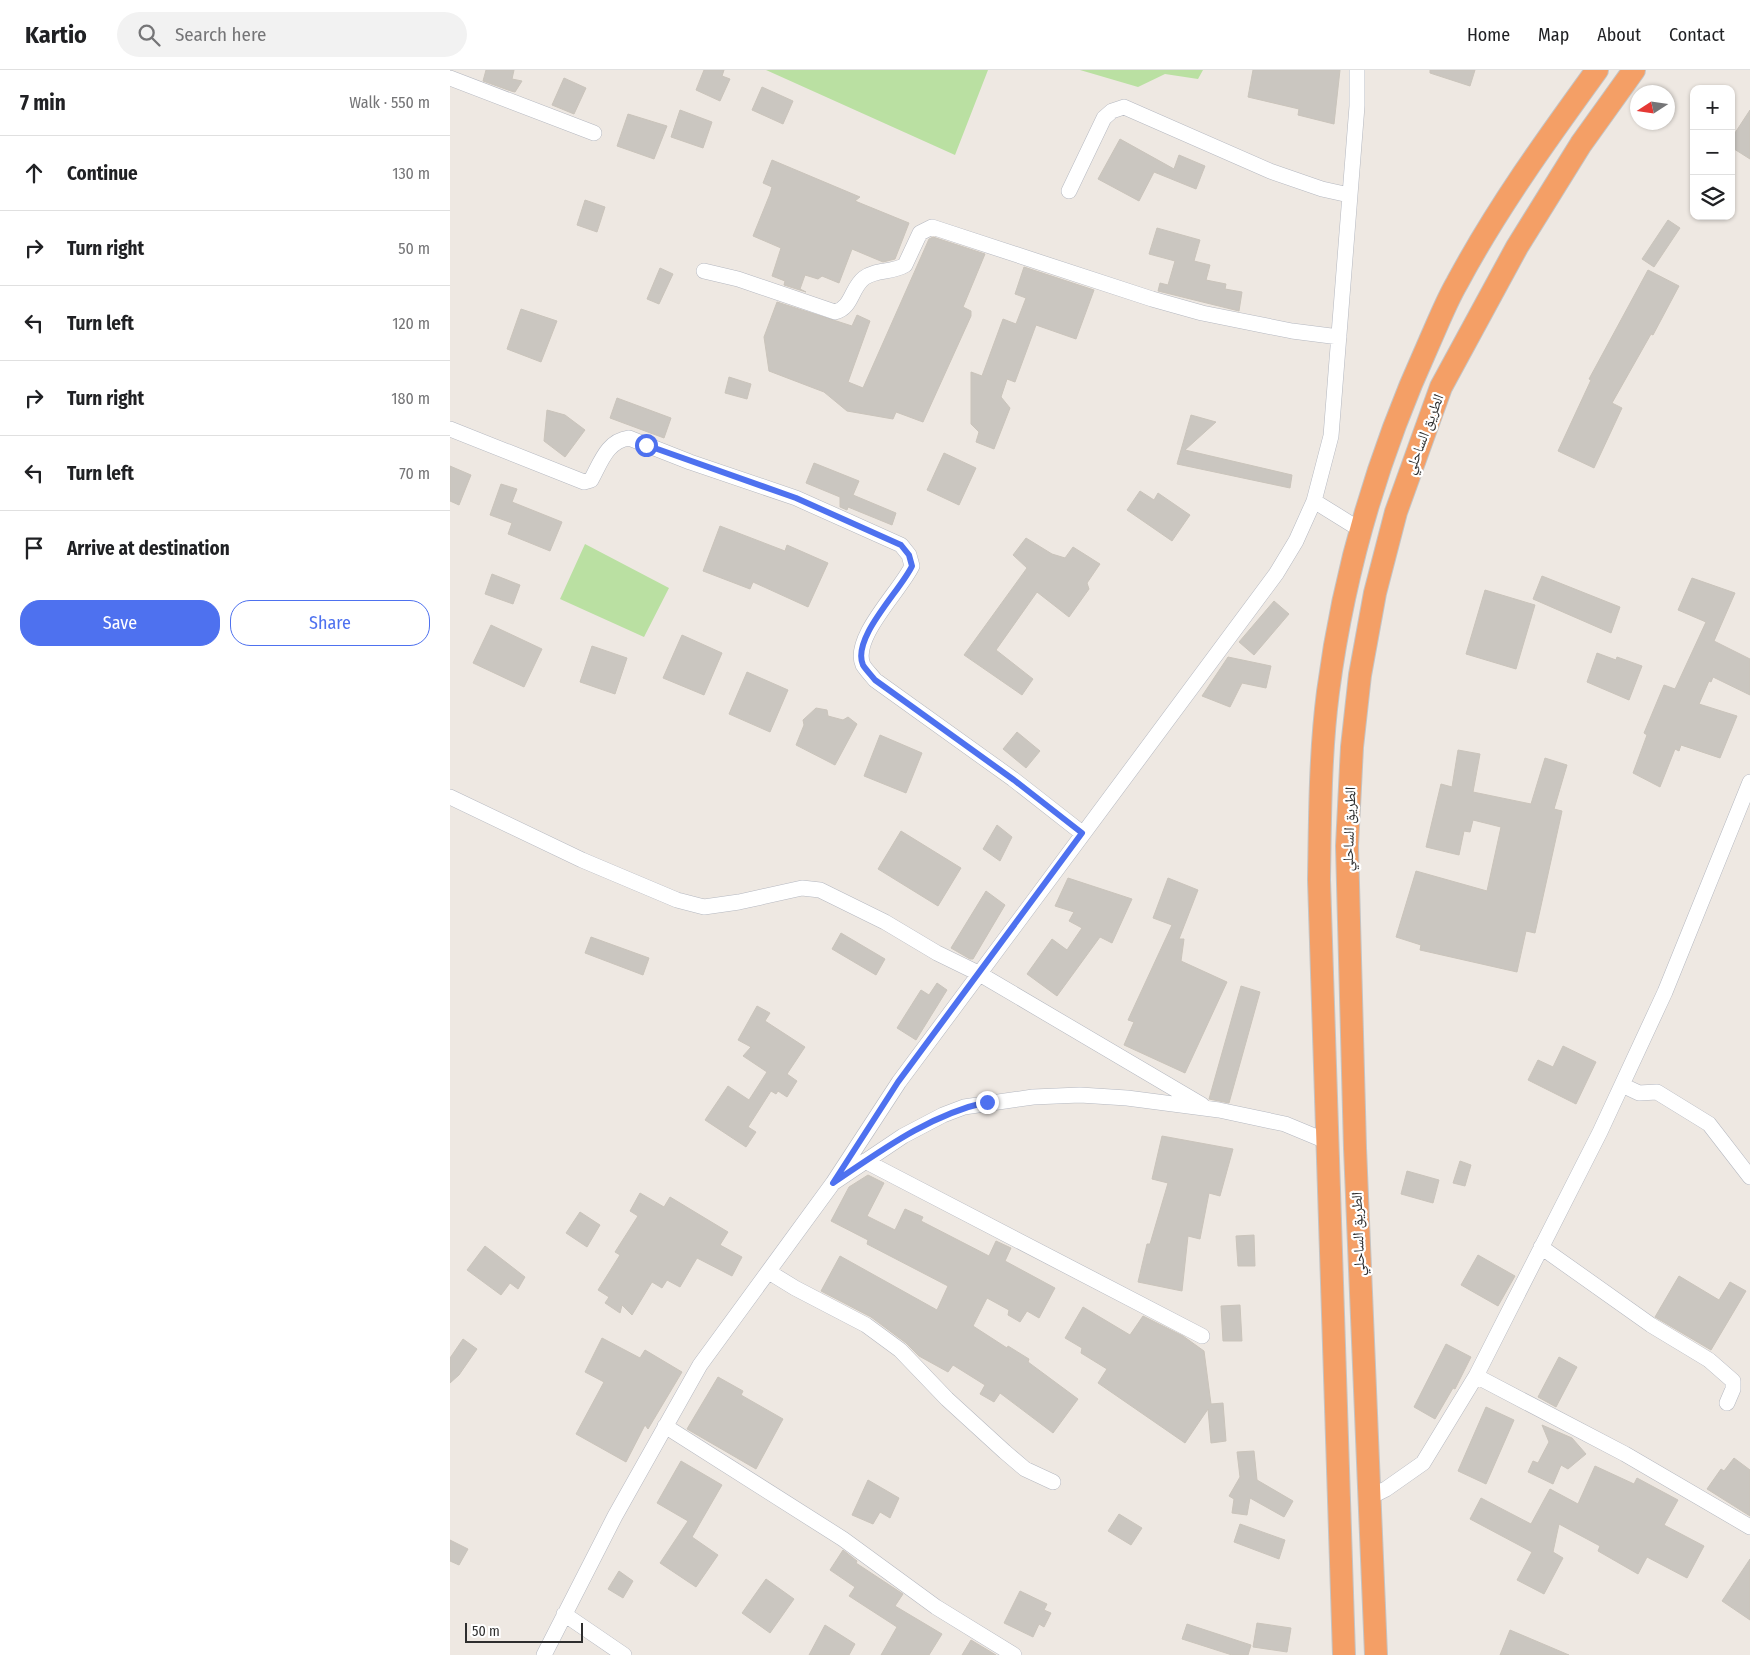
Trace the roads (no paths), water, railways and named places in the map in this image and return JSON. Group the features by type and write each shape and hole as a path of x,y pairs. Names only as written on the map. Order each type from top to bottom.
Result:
{"highway":[{"name":"الطريق الساحلي","path":"1344,1655 1319,880 1321,789 1328,692 1359,529 1377,469 1409,387 1456,284 1513,187 1597,70"},
{"name":"الطريق الساحلي","path":"1376,1655 1368,1498 1346,846 1353,738 1360,675 1375,593 1396,512 1441,387 1517,247 1581,144 1634,70"}],"street":[{"path":"544,1655 615,1516 700,1365 833,1183 898,1082 1276,574 1296,542 1314,501 1331,436 1357,106 1357,70"},
{"path":"450,78 594,133"},
{"path":"1069,191 1104,118 1112,111 1124,107 1270,171 1322,189 1349,195"},
{"path":"704,271 738,279 835,312 846,307 859,283 865,277 905,265 920,233 932,227 1161,302 1202,313 1292,331 1339,337"},
{"path":"450,429 584,482 592,480 608,449 619,440 629,438 690,462 796,498 901,545 909,555 912,566 905,581 873,623 862,648 863,664 875,680 1014,780 1082,833"},
{"path":"1314,501 1359,529"},
{"path":"1368,1498 1398,1481 1423,1462 1476,1376 1622,1085 1665,992 1750,782"},
{"path":"450,797 582,860 677,900 704,906 748,900 802,888 820,890 885,922 937,953 978,973 1207,1108"},
{"path":"1622,1085 1639,1093 1657,1092 1709,1124 1750,1177"},
{"path":"833,1183 903,1136 943,1115 964,1107 987,1102 1080,1095 1207,1108 1285,1124 1326,1141"},
{"path":"865,1162 1202,1336"},
{"path":"1541,1247 1651,1325 1709,1360 1732,1381 1733,1389 1727,1403"},
{"path":"769,1272 795,1288 866,1325 900,1350 948,1399 1005,1452 1025,1469 1053,1482"},
{"path":"1476,1376 1625,1454 1750,1527"},
{"path":"666,1426 843,1539 936,1607 1014,1655"},
{"path":"564,1614 624,1655"}]}
